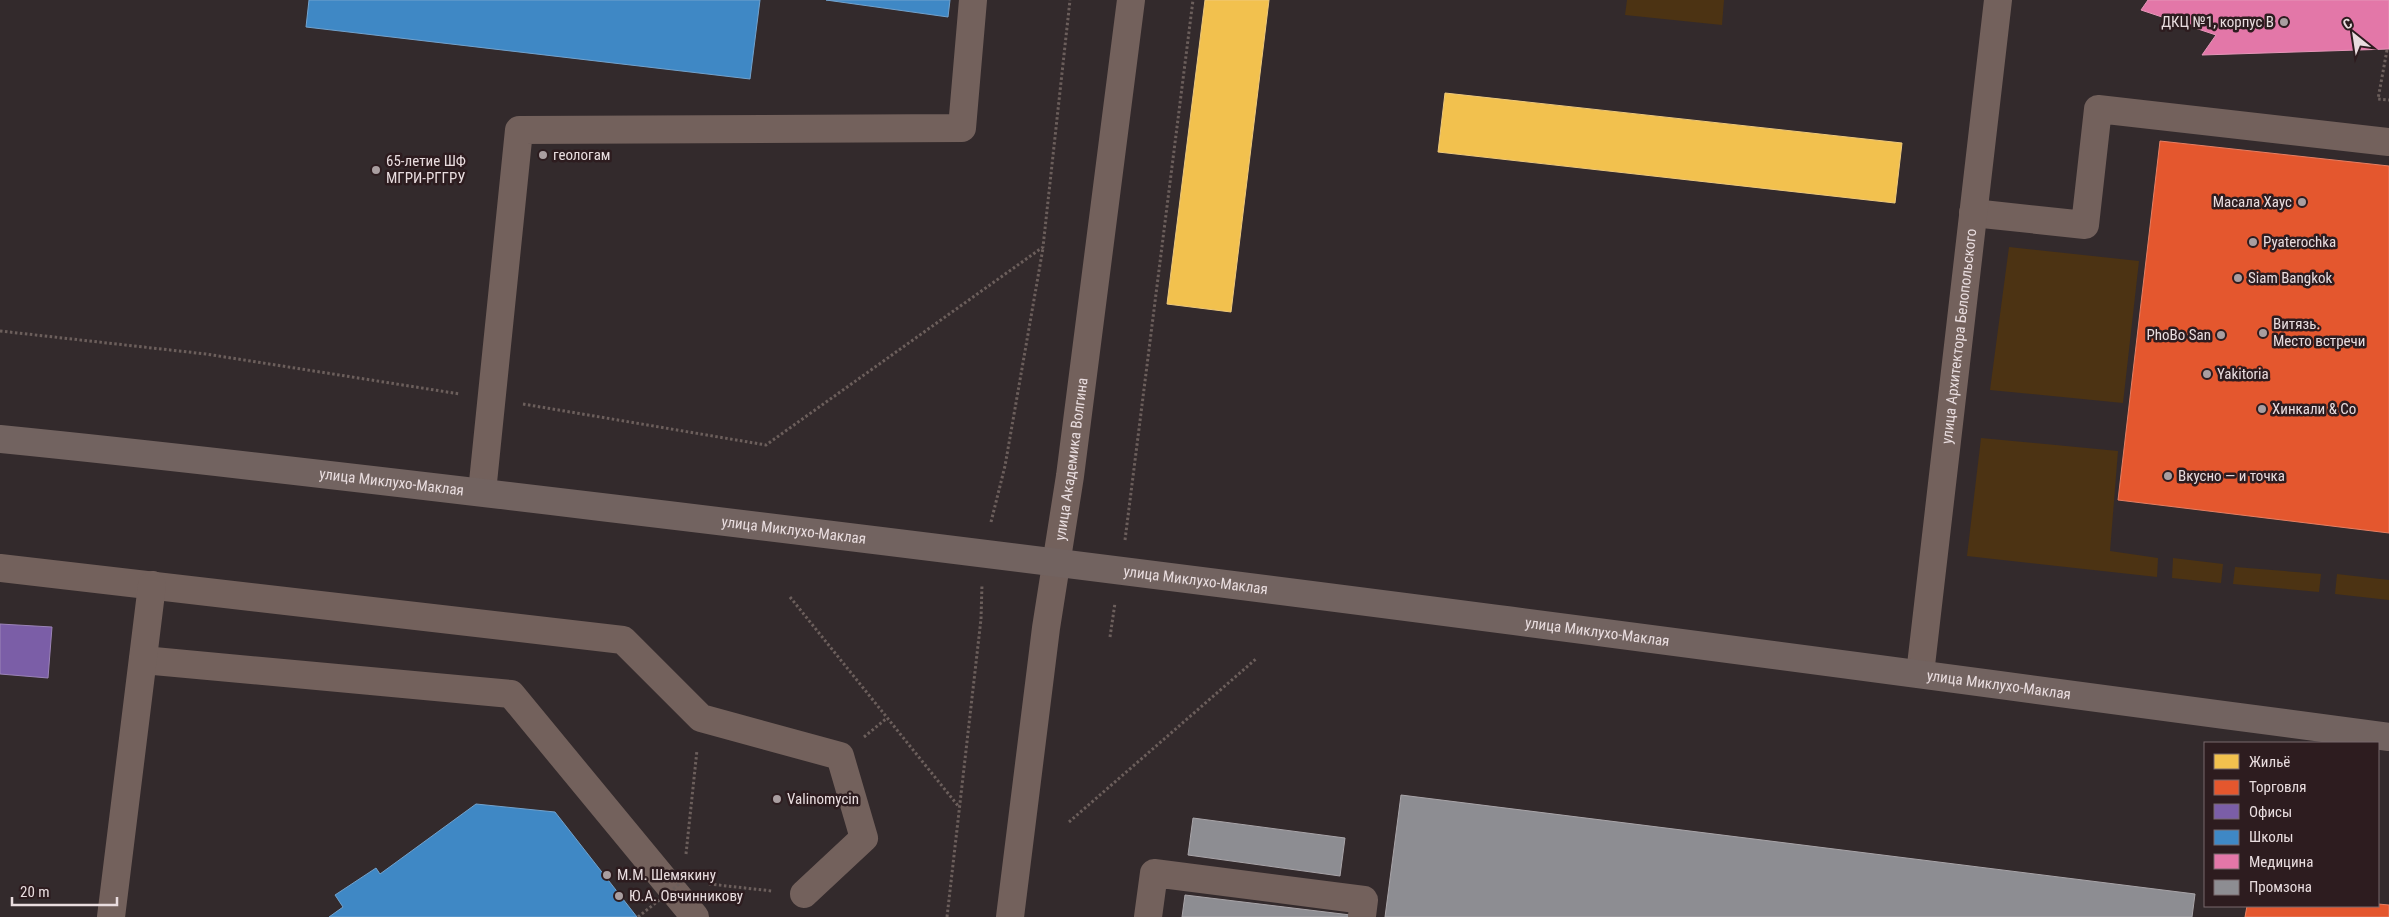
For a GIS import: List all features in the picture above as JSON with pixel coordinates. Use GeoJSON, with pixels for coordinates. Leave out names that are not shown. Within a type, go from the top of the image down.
{"type":"FeatureCollection","features":[{"type":"Feature","properties":{"kind":"main road","name":"улица Миклухо-Маклая"},"geometry":{"type":"LineString","coordinates":[[0,438],[482,492],[983,552],[2389,737]]}},
{"type":"Feature","properties":{"kind":"street"},"geometry":{"type":"LineString","coordinates":[[482,492],[519,130],[962,128],[973,0]]}},
{"type":"Feature","properties":{"kind":"street","name":"улица Академика Волгина"},"geometry":{"type":"LineString","coordinates":[[1010,917],[1046,628],[1070,476],[1131,0]]}},
{"type":"Feature","properties":{"kind":"street","name":"улица Архитектора Белопольского"},"geometry":{"type":"LineString","coordinates":[[1920,674],[1998,0]]}},
{"type":"Feature","properties":{"kind":"street"},"geometry":{"type":"LineString","coordinates":[[1973,213],[2085,225],[2098,109],[2389,142]]}},
{"type":"Feature","properties":{"kind":"street"},"geometry":{"type":"LineString","coordinates":[[0,568],[623,640],[701,718],[840,756],[864,838],[804,894]]}},
{"type":"Feature","properties":{"kind":"street"},"geometry":{"type":"LineString","coordinates":[[111,917],[152,585]]}},
{"type":"Feature","properties":{"kind":"street"},"geometry":{"type":"LineString","coordinates":[[143,660],[511,694],[695,917]]}},
{"type":"Feature","properties":{"kind":"street"},"geometry":{"type":"LineString","coordinates":[[1148,917],[1154,873],[1364,900],[1362,916]]}},
{"type":"Feature","properties":{"kind":"path"},"geometry":{"type":"LineString","coordinates":[[947,917],[981,619],[983,552],[1004,466],[1043,247],[1070,0]]}},
{"type":"Feature","properties":{"kind":"path"},"geometry":{"type":"LineString","coordinates":[[1134,485],[1193,0]]}},
{"type":"Feature","properties":{"kind":"path"},"geometry":{"type":"LineString","coordinates":[[2387,50],[2378,98],[2389,100]]}},
{"type":"Feature","properties":{"kind":"path"},"geometry":{"type":"LineString","coordinates":[[0,331],[206,354],[766,445],[1043,247]]}},
{"type":"Feature","properties":{"kind":"path"},"geometry":{"type":"LineString","coordinates":[[790,597],[960,807]]}},
{"type":"Feature","properties":{"kind":"path"},"geometry":{"type":"LineString","coordinates":[[1069,822],[1257,658]]}},
{"type":"Feature","properties":{"kind":"path"},"geometry":{"type":"LineString","coordinates":[[685,861],[696,764]]}},
{"type":"Feature","properties":{"kind":"path"},"geometry":{"type":"LineString","coordinates":[[638,917],[682,881],[684,871]]}},
{"type":"Feature","properties":{"kind":"path"},"geometry":{"type":"LineString","coordinates":[[682,881],[692,882]]}},
{"type":"Feature","properties":{"kind":"path"},"geometry":{"type":"LineString","coordinates":[[701,883],[804,894]]}},
{"type":"Feature","properties":{"kind":"shaded area"},"geometry":{"type":"Polygon","coordinates":[[[1627,0],[1724,0],[1722,25],[1625,15],[1627,0]]]}},
{"type":"Feature","properties":{"kind":"shaded area"},"geometry":{"type":"Polygon","coordinates":[[[2009,247],[2139,261],[2123,403],[1990,390],[2009,247]]]}},
{"type":"Feature","properties":{"kind":"shaded area"},"geometry":{"type":"Polygon","coordinates":[[[1981,438],[2118,451],[2110,551],[2158,558],[2157,577],[1967,556],[1981,438]]]}},
{"type":"Feature","properties":{"kind":"shaded area"},"geometry":{"type":"Polygon","coordinates":[[[2173,558],[2223,564],[2221,583],[2172,578],[2173,558]]]}},
{"type":"Feature","properties":{"kind":"shaded area"},"geometry":{"type":"Polygon","coordinates":[[[2235,567],[2321,574],[2319,592],[2233,584],[2235,567]]]}},
{"type":"Feature","properties":{"kind":"shaded area"},"geometry":{"type":"Polygon","coordinates":[[[2337,574],[2389,580],[2389,600],[2335,594],[2337,574]]]}},
{"type":"Feature","properties":{"kind":"building: Жильё"},"geometry":{"type":"Polygon","coordinates":[[[1205,0],[1269,0],[1231,312],[1167,304],[1205,0]]]}},
{"type":"Feature","properties":{"kind":"building: Жильё"},"geometry":{"type":"Polygon","coordinates":[[[1445,93],[1902,143],[1895,203],[1438,152],[1445,93]]]}},
{"type":"Feature","properties":{"kind":"building: Торговля","name":"Витязь. Место встречи"},"geometry":{"type":"Polygon","coordinates":[[[2160,141],[2389,166],[2389,533],[2118,500],[2160,141]]]}},
{"type":"Feature","properties":{"kind":"building: Торговля"},"geometry":{"type":"Polygon","coordinates":[[[2379,904],[2389,905],[2389,917],[2245,917],[2247,907],[2379,907],[2379,904]]]}},
{"type":"Feature","properties":{"kind":"building: Офисы"},"geometry":{"type":"Polygon","coordinates":[[[0,624],[52,627],[48,678],[0,674],[0,624]]]}},
{"type":"Feature","properties":{"kind":"building: Школы"},"geometry":{"type":"Polygon","coordinates":[[[309,0],[760,0],[750,79],[306,27],[309,0]]]}},
{"type":"Feature","properties":{"kind":"building: Школы"},"geometry":{"type":"Polygon","coordinates":[[[826,0],[950,0],[948,17],[826,0]]]}},
{"type":"Feature","properties":{"kind":"building: Школы"},"geometry":{"type":"Polygon","coordinates":[[[476,804],[555,812],[637,917],[329,917],[343,907],[335,895],[376,868],[380,874],[476,804]]]}},
{"type":"Feature","properties":{"kind":"building: Медицина","name":"ДКЦ №1, корпус В"},"geometry":{"type":"Polygon","coordinates":[[[2148,0],[2389,0],[2389,49],[2202,55],[2216,35],[2141,10],[2148,0]]]}},
{"type":"Feature","properties":{"kind":"building: Промзона"},"geometry":{"type":"Polygon","coordinates":[[[1401,795],[2195,894],[2192,917],[1385,917],[1401,795]]]}},
{"type":"Feature","properties":{"kind":"building: Промзона"},"geometry":{"type":"Polygon","coordinates":[[[1193,818],[1345,838],[1340,876],[1188,855],[1193,818]]]}},
{"type":"Feature","properties":{"kind":"building: Промзона"},"geometry":{"type":"Polygon","coordinates":[[[1185,895],[1367,917],[1182,917],[1185,895]]]}},
{"type":"Feature","properties":{"kind":"place","name":"ДКЦ №1, корпус В"},"geometry":{"type":"Point","coordinates":[2284,22]}},
{"type":"Feature","properties":{"kind":"place","name":"геологам"},"geometry":{"type":"Point","coordinates":[543,155]}},
{"type":"Feature","properties":{"kind":"place","name":"65-летие ШФ МГРИ-РГГРУ"},"geometry":{"type":"Point","coordinates":[376,170]}},
{"type":"Feature","properties":{"kind":"place","name":"Масала Хаус"},"geometry":{"type":"Point","coordinates":[2302,202]}},
{"type":"Feature","properties":{"kind":"place","name":"Pyaterochka"},"geometry":{"type":"Point","coordinates":[2253,242]}},
{"type":"Feature","properties":{"kind":"place","name":"Siam Bangkok"},"geometry":{"type":"Point","coordinates":[2238,278]}},
{"type":"Feature","properties":{"kind":"place","name":"Витязь. Место встречи"},"geometry":{"type":"Point","coordinates":[2263,333]}},
{"type":"Feature","properties":{"kind":"place","name":"PhoBo San"},"geometry":{"type":"Point","coordinates":[2221,335]}},
{"type":"Feature","properties":{"kind":"place","name":"Yakitoria"},"geometry":{"type":"Point","coordinates":[2207,374]}},
{"type":"Feature","properties":{"kind":"place","name":"Хинкали & Co"},"geometry":{"type":"Point","coordinates":[2262,409]}},
{"type":"Feature","properties":{"kind":"place","name":"Вкусно — и точка"},"geometry":{"type":"Point","coordinates":[2168,476]}},
{"type":"Feature","properties":{"kind":"place","name":"Valinomycin"},"geometry":{"type":"Point","coordinates":[777,799]}},
{"type":"Feature","properties":{"kind":"place","name":"М.М. Шемякину"},"geometry":{"type":"Point","coordinates":[607,875]}},
{"type":"Feature","properties":{"kind":"place","name":"Ю.А. Овчинникову"},"geometry":{"type":"Point","coordinates":[619,896]}}]}
